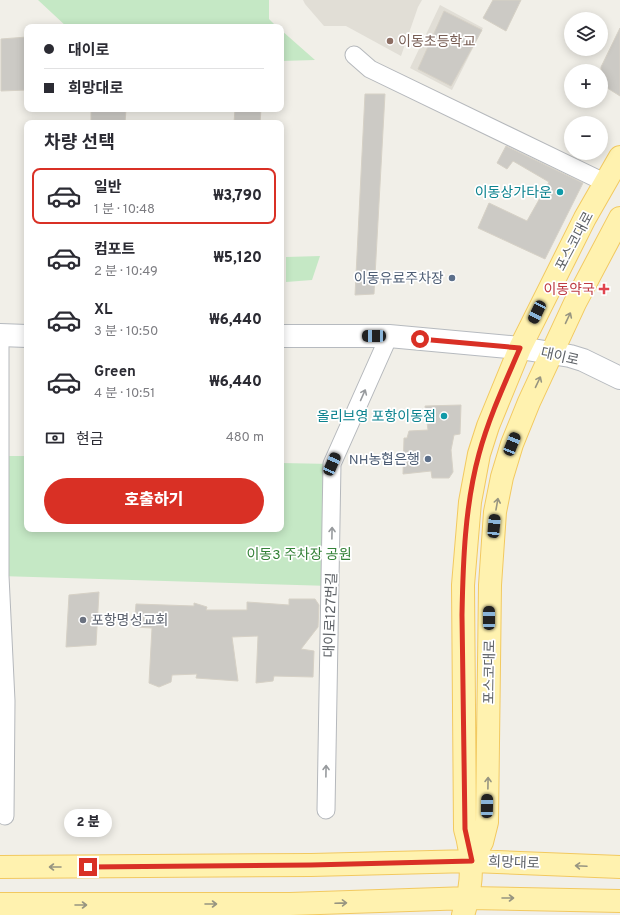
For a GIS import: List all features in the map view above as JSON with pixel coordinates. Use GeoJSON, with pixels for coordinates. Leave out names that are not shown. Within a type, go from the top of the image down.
{"type":"FeatureCollection","features":[{"type":"Feature","properties":{"kind":"main road","name":"포스코대로"},"geometry":{"type":"LineString","coordinates":[[466,906],[472,861],[465,829],[462,585],[470,502],[479,454],[488,426],[520,348],[582,224],[620,157]]}},
{"type":"Feature","properties":{"kind":"main road","name":"포스코대로"},"geometry":{"type":"LineString","coordinates":[[472,861],[482,842],[487,822],[490,585],[496,512],[502,477],[512,444],[529,402],[575,303],[620,218]]}},
{"type":"Feature","properties":{"kind":"main road","name":"희망대로"},"geometry":{"type":"LineString","coordinates":[[0,867],[311,865],[472,861],[620,868]]}},
{"type":"Feature","properties":{"kind":"main road"},"geometry":{"type":"LineString","coordinates":[[0,904],[290,904],[466,906],[620,900]]}},
{"type":"Feature","properties":{"kind":"street"},"geometry":{"type":"LineString","coordinates":[[354,55],[370,69],[606,183]]}},
{"type":"Feature","properties":{"kind":"street"},"geometry":{"type":"LineString","coordinates":[[5,816],[6,701],[0,576],[0,335],[24,336]]}},
{"type":"Feature","properties":{"kind":"street","name":"대이로"},"geometry":{"type":"LineString","coordinates":[[284,336],[389,336],[520,348],[570,356],[620,378]]}},
{"type":"Feature","properties":{"kind":"street","name":"대이로127번길"},"geometry":{"type":"LineString","coordinates":[[326,810],[332,464],[389,336]]}},
{"type":"Feature","properties":{"kind":"shaded area","name":"이동초등학교"},"geometry":{"type":"Polygon","coordinates":[[[303,0],[422,0],[418,7],[401,56],[346,26],[324,26],[303,0]]]}},
{"type":"Feature","properties":{"kind":"shaded area"},"geometry":{"type":"Polygon","coordinates":[[[440,5],[483,28],[452,90],[410,68],[440,5]]]}},
{"type":"Feature","properties":{"kind":"green space"},"geometry":{"type":"Polygon","coordinates":[[[38,0],[269,0],[269,19],[274,24],[64,24],[38,0]]]}},
{"type":"Feature","properties":{"kind":"green space"},"geometry":{"type":"Polygon","coordinates":[[[284,33],[315,60],[284,61],[284,33]]]}},
{"type":"Feature","properties":{"kind":"green space"},"geometry":{"type":"Polygon","coordinates":[[[320,256],[312,280],[286,282],[286,257],[320,256]]]}},
{"type":"Feature","properties":{"kind":"green space","name":"이동3 주차장 공원"},"geometry":{"type":"Polygon","coordinates":[[[0,456],[24,456],[24,532],[284,532],[284,463],[332,464],[331,586],[0,576],[0,456]]]}},
{"type":"Feature","properties":{"kind":"building"},"geometry":{"type":"Polygon","coordinates":[[[493,0],[521,0],[506,31],[483,18],[493,0]]]}},
{"type":"Feature","properties":{"kind":"building"},"geometry":{"type":"Polygon","coordinates":[[[444,11],[482,30],[451,86],[418,69],[444,11]]]}},
{"type":"Feature","properties":{"kind":"building"},"geometry":{"type":"Polygon","coordinates":[[[620,28],[620,96],[608,88],[608,64],[602,64],[606,56],[608,56],[608,53],[620,28]]]}},
{"type":"Feature","properties":{"kind":"building"},"geometry":{"type":"Polygon","coordinates":[[[24,37],[24,90],[1,91],[1,39],[24,37]]]}},
{"type":"Feature","properties":{"kind":"building"},"geometry":{"type":"Polygon","coordinates":[[[365,94],[385,94],[374,294],[355,295],[365,94]]]}},
{"type":"Feature","properties":{"kind":"building"},"geometry":{"type":"Polygon","coordinates":[[[91,112],[126,112],[125,120],[91,120],[91,112]]]}},
{"type":"Feature","properties":{"kind":"building"},"geometry":{"type":"Polygon","coordinates":[[[235,112],[261,112],[260,120],[234,120],[235,112]]]}},
{"type":"Feature","properties":{"kind":"building","name":"이동상가타운"},"geometry":{"type":"Polygon","coordinates":[[[506,146],[583,183],[545,259],[478,228],[489,203],[527,221],[549,182],[513,161],[507,169],[497,163],[506,146]]]}},
{"type":"Feature","properties":{"kind":"building","name":"NH농협은행"},"geometry":{"type":"Polygon","coordinates":[[[461,405],[460,434],[454,435],[451,450],[453,472],[449,478],[432,478],[431,471],[403,474],[404,438],[407,438],[409,431],[428,430],[425,406],[461,405]]]}},
{"type":"Feature","properties":{"kind":"building","name":"포항명성교회"},"geometry":{"type":"Polygon","coordinates":[[[99,592],[96,645],[66,647],[69,595],[99,592]]]}},
{"type":"Feature","properties":{"kind":"building"},"geometry":{"type":"Polygon","coordinates":[[[289,599],[315,599],[319,605],[318,627],[301,649],[314,651],[313,677],[274,676],[273,681],[256,683],[258,636],[232,637],[238,681],[196,678],[197,674],[172,675],[171,682],[159,687],[149,683],[152,628],[134,627],[136,604],[194,606],[194,603],[207,607],[206,610],[247,610],[247,602],[289,605],[289,599]]]}},
{"type":"Feature","properties":{"kind":"place","name":"이동초등학교"},"geometry":{"type":"Point","coordinates":[390,41]}},
{"type":"Feature","properties":{"kind":"place","name":"이동상가타운"},"geometry":{"type":"Point","coordinates":[560,192]}},
{"type":"Feature","properties":{"kind":"place","name":"이동유료주차장"},"geometry":{"type":"Point","coordinates":[452,278]}},
{"type":"Feature","properties":{"kind":"place","name":"이동약국"},"geometry":{"type":"Point","coordinates":[604,289]}},
{"type":"Feature","properties":{"kind":"place","name":"올리브영 포항이동점"},"geometry":{"type":"Point","coordinates":[444,416]}},
{"type":"Feature","properties":{"kind":"place","name":"NH농협은행"},"geometry":{"type":"Point","coordinates":[428,459]}},
{"type":"Feature","properties":{"kind":"place","name":"포항명성교회"},"geometry":{"type":"Point","coordinates":[83,620]}},
{"type":"Feature","properties":{"kind":"route"},"geometry":{"type":"LineString","coordinates":[[88,867],[311,865],[472,861],[465,829],[462,585],[466,534],[479,454],[488,426],[520,348],[420,339]]}}]}
